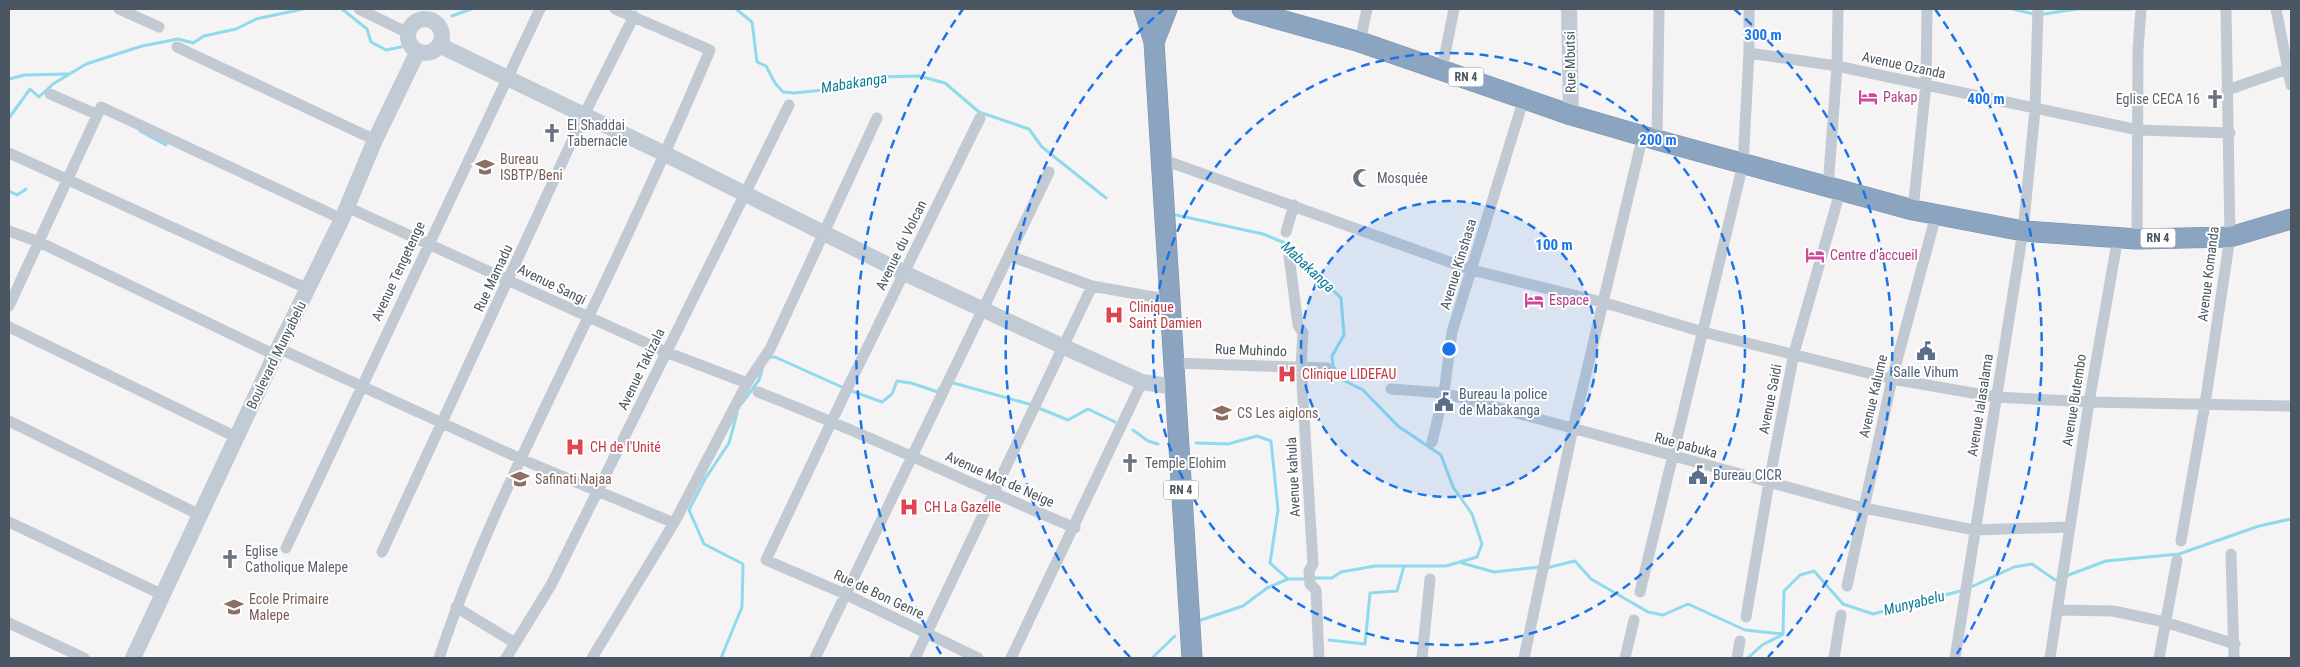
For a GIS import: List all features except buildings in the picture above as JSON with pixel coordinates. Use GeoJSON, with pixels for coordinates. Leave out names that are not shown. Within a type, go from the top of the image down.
{"type":"FeatureCollection","features":[{"type":"Feature","properties":{"kind":"highway"},"geometry":{"type":"LineString","coordinates":[[1144,9],[1154,42]]}},
{"type":"Feature","properties":{"kind":"highway"},"geometry":{"type":"LineString","coordinates":[[1154,9],[1161,9]]}},
{"type":"Feature","properties":{"kind":"highway","name":"RN 4"},"geometry":{"type":"LineString","coordinates":[[1167,9],[1154,42],[1192,658]]}},
{"type":"Feature","properties":{"kind":"highway","name":"RN 4"},"geometry":{"type":"LineString","coordinates":[[1242,9],[1360,42],[1571,115],[1834,190],[1913,210],[2023,231],[2127,238],[2230,237],[2291,220]]}},
{"type":"Feature","properties":{"kind":"street"},"geometry":{"type":"LineString","coordinates":[[119,9],[158,27]]}},
{"type":"Feature","properties":{"kind":"street"},"geometry":{"type":"LineString","coordinates":[[359,9],[408,33]]}},
{"type":"Feature","properties":{"kind":"street","name":"Avenue Tengetenge"},"geometry":{"type":"LineString","coordinates":[[286,548],[505,78],[540,9]]}},
{"type":"Feature","properties":{"kind":"street"},"geometry":{"type":"LineString","coordinates":[[439,658],[456,607],[521,459],[666,154],[710,50],[614,9]]}},
{"type":"Feature","properties":{"kind":"street"},"geometry":{"type":"LineString","coordinates":[[1360,42],[1368,9]]}},
{"type":"Feature","properties":{"kind":"street"},"geometry":{"type":"LineString","coordinates":[[1442,69],[1454,9]]}},
{"type":"Feature","properties":{"kind":"street","name":"Rue Mbutsi"},"geometry":{"type":"LineString","coordinates":[[1570,9],[1571,115]]}},
{"type":"Feature","properties":{"kind":"street"},"geometry":{"type":"LineString","coordinates":[[1524,658],[1602,302],[1650,138],[1659,9]]}},
{"type":"Feature","properties":{"kind":"street"},"geometry":{"type":"LineString","coordinates":[[1640,592],[1743,164],[1749,53],[1749,9]]}},
{"type":"Feature","properties":{"kind":"street","name":"Avenue Saidi"},"geometry":{"type":"LineString","coordinates":[[1746,617],[1768,482],[1794,353],[1834,190],[1838,9]]}},
{"type":"Feature","properties":{"kind":"street"},"geometry":{"type":"LineString","coordinates":[[1913,210],[1926,84],[1927,9]]}},
{"type":"Feature","properties":{"kind":"street","name":"Avenue lalasalama"},"geometry":{"type":"LineString","coordinates":[[1955,658],[2023,231],[2035,110],[2038,9]]}},
{"type":"Feature","properties":{"kind":"street","name":"Avenue Butembo"},"geometry":{"type":"LineString","coordinates":[[2050,658],[2089,402],[2127,238],[2138,130],[2138,36],[2141,9]]}},
{"type":"Feature","properties":{"kind":"street","name":"Avenue Komanda"},"geometry":{"type":"LineString","coordinates":[[2181,541],[2205,404],[2230,237],[2230,133],[2227,90],[2226,9]]}},
{"type":"Feature","properties":{"kind":"street"},"geometry":{"type":"LineString","coordinates":[[2276,9],[2291,85]]}},
{"type":"Feature","properties":{"kind":"street"},"geometry":{"type":"LineString","coordinates":[[435,14],[441,31],[439,45],[430,52],[418,52],[410,44],[408,33],[417,21],[435,14]]}},
{"type":"Feature","properties":{"kind":"street","name":"Rue Mamadu"},"geometry":{"type":"LineString","coordinates":[[382,552],[584,115],[634,16]]}},
{"type":"Feature","properties":{"kind":"street"},"geometry":{"type":"LineString","coordinates":[[439,45],[666,154],[904,273],[984,308],[1064,348],[1142,382],[1175,386]]}},
{"type":"Feature","properties":{"kind":"street"},"geometry":{"type":"LineString","coordinates":[[177,47],[375,140]]}},
{"type":"Feature","properties":{"kind":"street","name":"Boulevard Munyabelu"},"geometry":{"type":"LineString","coordinates":[[133,658],[236,437],[344,213],[375,140],[418,52]]}},
{"type":"Feature","properties":{"kind":"street","name":"Avenue Ozanda"},"geometry":{"type":"LineString","coordinates":[[1749,53],[1837,66],[1926,84],[2035,110],[2138,130],[2230,133]]}},
{"type":"Feature","properties":{"kind":"street"},"geometry":{"type":"LineString","coordinates":[[2227,90],[2289,69]]}},
{"type":"Feature","properties":{"kind":"street"},"geometry":{"type":"LineString","coordinates":[[9,306],[69,179],[96,114],[50,94]]}},
{"type":"Feature","properties":{"kind":"street","name":"Avenue Kinshasa"},"geometry":{"type":"LineString","coordinates":[[1432,442],[1444,393],[1452,332],[1524,98]]}},
{"type":"Feature","properties":{"kind":"street","name":"Avenue Takizala"},"geometry":{"type":"LineString","coordinates":[[506,658],[550,585],[599,490],[789,105]]}},
{"type":"Feature","properties":{"kind":"street","name":"Avenue Sangi"},"geometry":{"type":"LineString","coordinates":[[96,114],[101,107],[344,213],[428,245],[509,280],[588,318],[666,352],[747,383]]}},
{"type":"Feature","properties":{"kind":"street"},"geometry":{"type":"LineString","coordinates":[[592,658],[674,523],[747,383],[770,349],[878,118]]}},
{"type":"Feature","properties":{"kind":"street","name":"Avenue du Volcan"},"geometry":{"type":"LineString","coordinates":[[766,560],[846,390],[980,118]]}},
{"type":"Feature","properties":{"kind":"street"},"geometry":{"type":"LineString","coordinates":[[9,152],[308,289]]}},
{"type":"Feature","properties":{"kind":"street"},"geometry":{"type":"LineString","coordinates":[[1161,159],[1472,270],[1602,302],[1703,332],[1794,353],[1892,379],[1996,397],[2089,402],[2291,406]]}},
{"type":"Feature","properties":{"kind":"street"},"geometry":{"type":"LineString","coordinates":[[815,658],[1049,172]]}},
{"type":"Feature","properties":{"kind":"street"},"geometry":{"type":"LineString","coordinates":[[1286,232],[1294,205]]}},
{"type":"Feature","properties":{"kind":"street","name":"Avenue Kalume"},"geometry":{"type":"LineString","coordinates":[[1848,586],[1892,379],[1936,214]]}},
{"type":"Feature","properties":{"kind":"street"},"geometry":{"type":"LineString","coordinates":[[9,231],[38,242],[277,352],[361,385],[521,459],[599,490],[674,523]]}},
{"type":"Feature","properties":{"kind":"street"},"geometry":{"type":"LineString","coordinates":[[1010,256],[1092,286],[1170,300]]}},
{"type":"Feature","properties":{"kind":"street","name":"Avenue kahula"},"geometry":{"type":"LineString","coordinates":[[1289,256],[1298,325],[1303,333],[1301,366],[1312,564],[1309,571],[1310,584],[1316,590],[1319,658]]}},
{"type":"Feature","properties":{"kind":"street"},"geometry":{"type":"LineString","coordinates":[[915,658],[1092,286]]}},
{"type":"Feature","properties":{"kind":"street"},"geometry":{"type":"LineString","coordinates":[[9,327],[236,437]]}},
{"type":"Feature","properties":{"kind":"street","name":"Rue Muhindo"},"geometry":{"type":"LineString","coordinates":[[1174,363],[1327,368]]}},
{"type":"Feature","properties":{"kind":"street"},"geometry":{"type":"LineString","coordinates":[[1011,658],[1075,528],[1142,382]]}},
{"type":"Feature","properties":{"kind":"street","name":"Rue pabuka"},"geometry":{"type":"LineString","coordinates":[[1391,389],[1444,393],[1864,508],[1974,530],[2070,527]]}},
{"type":"Feature","properties":{"kind":"street"},"geometry":{"type":"LineString","coordinates":[[758,392],[832,420],[913,457]]}},
{"type":"Feature","properties":{"kind":"street"},"geometry":{"type":"LineString","coordinates":[[9,421],[200,515]]}},
{"type":"Feature","properties":{"kind":"street","name":"Avenue Mot de Neige"},"geometry":{"type":"LineString","coordinates":[[913,457],[1075,528]]}},
{"type":"Feature","properties":{"kind":"street"},"geometry":{"type":"LineString","coordinates":[[9,522],[163,595]]}},
{"type":"Feature","properties":{"kind":"street"},"geometry":{"type":"LineString","coordinates":[[2231,554],[2234,658]]}},
{"type":"Feature","properties":{"kind":"street","name":"Rue de Bon Genre"},"geometry":{"type":"LineString","coordinates":[[766,560],[845,594],[978,658]]}},
{"type":"Feature","properties":{"kind":"street"},"geometry":{"type":"LineString","coordinates":[[2158,658],[2177,560]]}},
{"type":"Feature","properties":{"kind":"street"},"geometry":{"type":"LineString","coordinates":[[1422,658],[1430,579]]}},
{"type":"Feature","properties":{"kind":"street"},"geometry":{"type":"LineString","coordinates":[[456,607],[515,643]]}},
{"type":"Feature","properties":{"kind":"street"},"geometry":{"type":"LineString","coordinates":[[2057,610],[2113,611],[2166,622],[2235,644]]}},
{"type":"Feature","properties":{"kind":"street"},"geometry":{"type":"LineString","coordinates":[[1834,658],[1841,615]]}},
{"type":"Feature","properties":{"kind":"street"},"geometry":{"type":"LineString","coordinates":[[1625,658],[1634,620]]}},
{"type":"Feature","properties":{"kind":"street"},"geometry":{"type":"LineString","coordinates":[[9,623],[84,658]]}},
{"type":"Feature","properties":{"kind":"street"},"geometry":{"type":"LineString","coordinates":[[1737,658],[1740,641]]}},
{"type":"Feature","properties":{"kind":"waterway"},"geometry":{"type":"LineString","coordinates":[[9,118],[30,89],[39,97],[53,84],[86,64],[142,46],[178,39],[193,43],[204,36],[236,29],[256,19],[303,9]]}},
{"type":"Feature","properties":{"kind":"waterway"},"geometry":{"type":"LineString","coordinates":[[342,9],[367,29],[371,42],[386,50],[401,47]]}},
{"type":"Feature","properties":{"kind":"waterway"},"geometry":{"type":"LineString","coordinates":[[452,16],[471,9]]}},
{"type":"Feature","properties":{"kind":"waterway","name":"Mabakanga"},"geometry":{"type":"LineString","coordinates":[[736,9],[752,22],[757,62],[766,66],[775,83],[783,92],[794,93],[842,88],[877,77],[919,76],[945,83],[979,112],[1029,129],[1042,147],[1106,198]]}},
{"type":"Feature","properties":{"kind":"waterway"},"geometry":{"type":"LineString","coordinates":[[2013,9],[2037,15],[2077,9],[2132,9]]}},
{"type":"Feature","properties":{"kind":"waterway"},"geometry":{"type":"LineString","coordinates":[[9,79],[25,75],[68,74]]}},
{"type":"Feature","properties":{"kind":"waterway"},"geometry":{"type":"LineString","coordinates":[[140,131],[166,145]]}},
{"type":"Feature","properties":{"kind":"waterway"},"geometry":{"type":"LineString","coordinates":[[9,191],[17,195],[26,189]]}},
{"type":"Feature","properties":{"kind":"waterway","name":"Mabakanga"},"geometry":{"type":"LineString","coordinates":[[1176,215],[1263,234],[1285,243],[1341,298],[1344,335],[1332,356],[1333,366],[1343,380],[1363,390],[1398,426],[1441,455],[1453,487],[1472,514],[1482,544],[1477,557],[1446,566],[1375,566],[1341,572],[1332,578],[1312,578]]}},
{"type":"Feature","properties":{"kind":"waterway"},"geometry":{"type":"LineString","coordinates":[[769,357],[775,357],[844,388]]}},
{"type":"Feature","properties":{"kind":"waterway"},"geometry":{"type":"LineString","coordinates":[[742,403],[759,380],[762,370]]}},
{"type":"Feature","properties":{"kind":"waterway"},"geometry":{"type":"LineString","coordinates":[[849,390],[882,402],[892,394],[897,381],[911,383],[938,392],[939,389]]}},
{"type":"Feature","properties":{"kind":"waterway"},"geometry":{"type":"LineString","coordinates":[[950,382],[1029,404],[1068,420],[1088,409],[1115,422]]}},
{"type":"Feature","properties":{"kind":"waterway"},"geometry":{"type":"LineString","coordinates":[[721,658],[742,607],[743,564],[704,544],[689,510],[705,479],[729,443],[737,413]]}},
{"type":"Feature","properties":{"kind":"waterway"},"geometry":{"type":"LineString","coordinates":[[1133,430],[1148,441],[1158,444]]}},
{"type":"Feature","properties":{"kind":"waterway"},"geometry":{"type":"LineString","coordinates":[[1196,443],[1228,444],[1257,436],[1271,441],[1278,510],[1270,563],[1288,579]]}},
{"type":"Feature","properties":{"kind":"waterway","name":"Munyabelu"},"geometry":{"type":"LineString","coordinates":[[2066,576],[2106,561],[2179,554],[2259,526],[2291,519]]}},
{"type":"Feature","properties":{"kind":"waterway","name":"Munyabelu"},"geometry":{"type":"LineString","coordinates":[[1546,568],[1575,561],[1591,579],[1648,612],[1663,615],[1688,604],[1745,630],[1783,634],[1784,591],[1800,575],[1814,571],[1843,604],[1873,614],[1964,590]]}},
{"type":"Feature","properties":{"kind":"waterway","name":"Munyabelu"},"geometry":{"type":"LineString","coordinates":[[1462,563],[1494,572],[1540,567]]}},
{"type":"Feature","properties":{"kind":"waterway","name":"Munyabelu"},"geometry":{"type":"LineString","coordinates":[[1969,588],[2014,567],[2032,564],[2055,580],[2058,579]]}},
{"type":"Feature","properties":{"kind":"waterway"},"geometry":{"type":"LineString","coordinates":[[1329,640],[1365,644],[1370,593],[1397,591],[1404,566]]}},
{"type":"Feature","properties":{"kind":"waterway"},"geometry":{"type":"LineString","coordinates":[[1201,620],[1243,606],[1267,588],[1288,579],[1306,579]]}},
{"type":"Feature","properties":{"kind":"waterway"},"geometry":{"type":"LineString","coordinates":[[1748,658],[1762,645],[1782,635]]}},
{"type":"Feature","properties":{"kind":"waterway"},"geometry":{"type":"LineString","coordinates":[[1152,658],[1175,636]]}},
{"type":"Feature","properties":{"kind":"place","name":"Pakap"},"geometry":{"type":"Point","coordinates":[1868,97]}},
{"type":"Feature","properties":{"kind":"place","name":"Eglise CECA 16"},"geometry":{"type":"Point","coordinates":[2215,99]}},
{"type":"Feature","properties":{"kind":"place","name":"El Shaddai Tabernacle"},"geometry":{"type":"Point","coordinates":[552,133]}},
{"type":"Feature","properties":{"kind":"place","name":"Bureau ISBTP/Beni"},"geometry":{"type":"Point","coordinates":[485,167]}},
{"type":"Feature","properties":{"kind":"place","name":"Mosquée"},"geometry":{"type":"Point","coordinates":[1362,178]}},
{"type":"Feature","properties":{"kind":"place","name":"Centre d'accueil"},"geometry":{"type":"Point","coordinates":[1815,255]}},
{"type":"Feature","properties":{"kind":"place","name":"Espace"},"geometry":{"type":"Point","coordinates":[1534,300]}},
{"type":"Feature","properties":{"kind":"place","name":"Clinique Saint Damien"},"geometry":{"type":"Point","coordinates":[1114,315]}},
{"type":"Feature","properties":{"kind":"place","name":"Salle Vihum"},"geometry":{"type":"Point","coordinates":[1926,351]}},
{"type":"Feature","properties":{"kind":"place","name":"Clinique LIDEFAU"},"geometry":{"type":"Point","coordinates":[1287,374]}},
{"type":"Feature","properties":{"kind":"place","name":"Bureau la police de Mabakanga"},"geometry":{"type":"Point","coordinates":[1444,402]}},
{"type":"Feature","properties":{"kind":"place","name":"CS Les aiglons"},"geometry":{"type":"Point","coordinates":[1222,413]}},
{"type":"Feature","properties":{"kind":"place","name":"CH de l'Unité"},"geometry":{"type":"Point","coordinates":[575,447]}},
{"type":"Feature","properties":{"kind":"place","name":"Temple Elohim"},"geometry":{"type":"Point","coordinates":[1130,463]}},
{"type":"Feature","properties":{"kind":"place","name":"Bureau CICR"},"geometry":{"type":"Point","coordinates":[1698,475]}},
{"type":"Feature","properties":{"kind":"place","name":"Safinati Najaa"},"geometry":{"type":"Point","coordinates":[520,479]}},
{"type":"Feature","properties":{"kind":"place","name":"CH La Gazelle"},"geometry":{"type":"Point","coordinates":[909,507]}},
{"type":"Feature","properties":{"kind":"place","name":"Eglise Catholique Malepe"},"geometry":{"type":"Point","coordinates":[230,559]}},
{"type":"Feature","properties":{"kind":"place","name":"Ecole Primaire Malepe"},"geometry":{"type":"Point","coordinates":[234,607]}}]}
